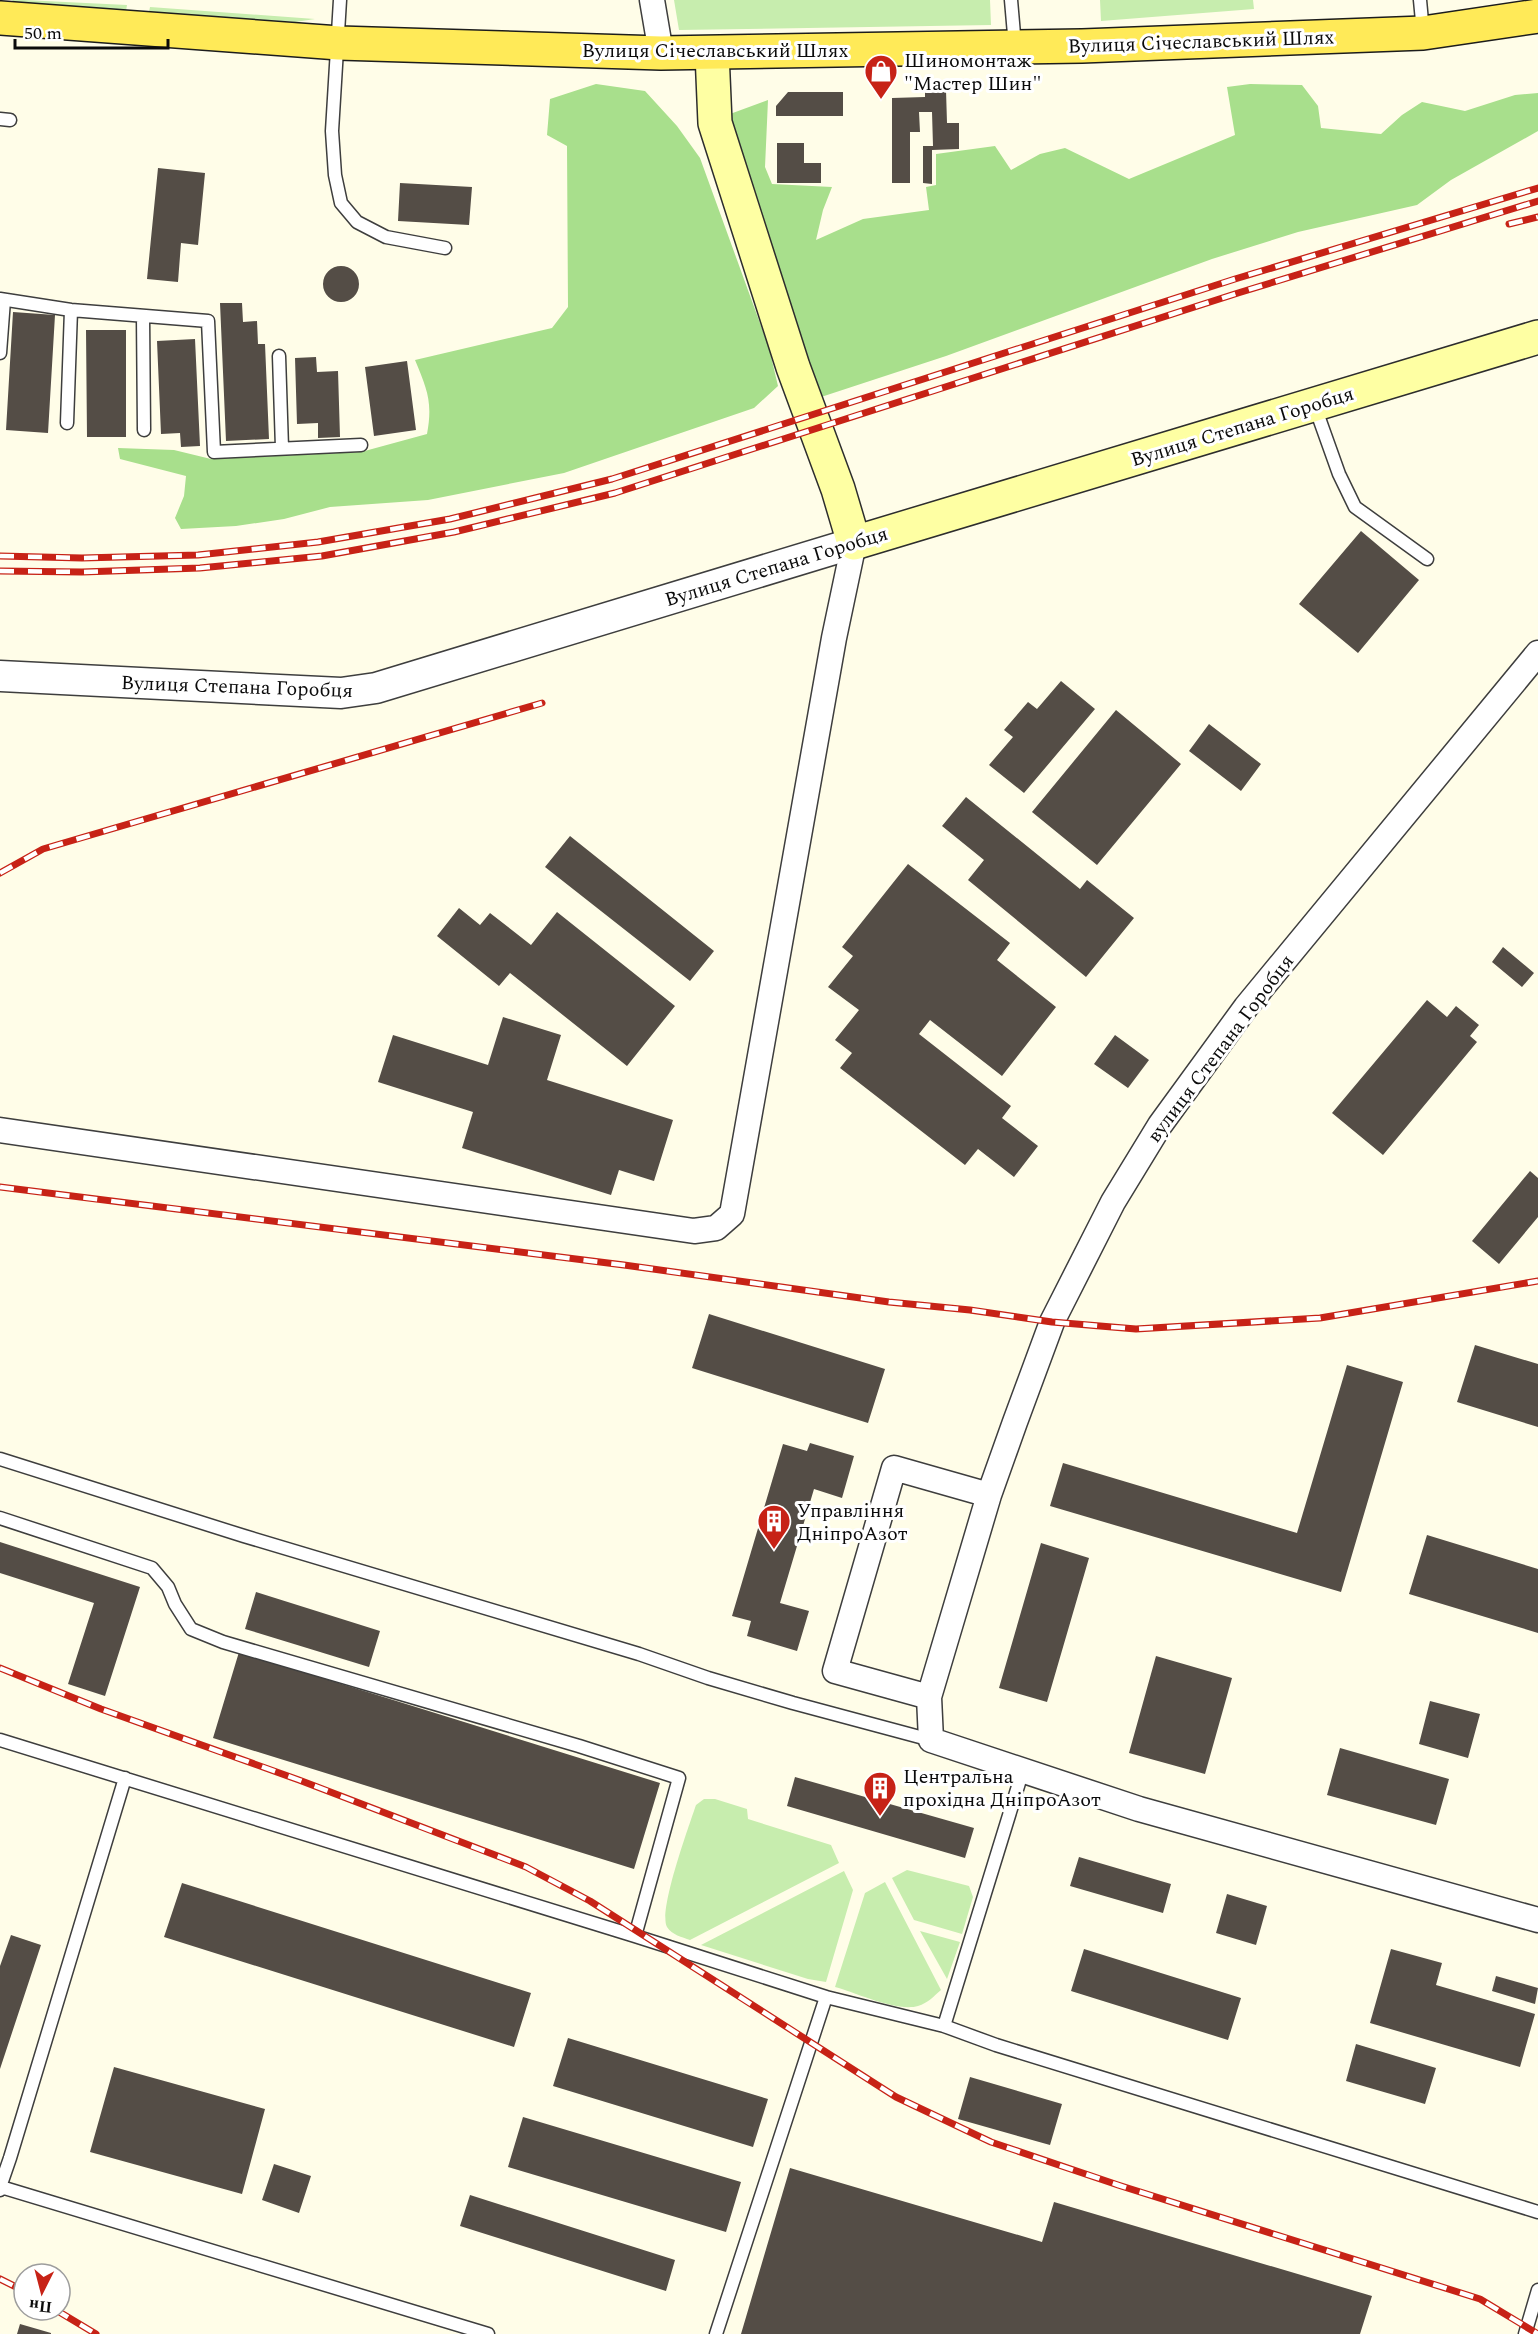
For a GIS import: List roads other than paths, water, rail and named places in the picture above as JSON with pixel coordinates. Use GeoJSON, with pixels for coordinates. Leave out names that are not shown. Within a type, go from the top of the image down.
{"type":"FeatureCollection","features":[{"type":"Feature","properties":{"kind":"main road","name":"Вулиця Січеславський Шлях"},"geometry":{"type":"LineString","coordinates":[[0,18],[339,43],[662,53],[1015,47],[1423,33],[1538,16]]}},
{"type":"Feature","properties":{"kind":"main road"},"geometry":{"type":"LineString","coordinates":[[712,52],[715,123],[793,367],[838,489],[854,543]]}},
{"type":"Feature","properties":{"kind":"main road","name":"Вулиця Степана Горобця"},"geometry":{"type":"LineString","coordinates":[[854,543],[1538,337]]}},
{"type":"Feature","properties":{"kind":"street"},"geometry":{"type":"LineString","coordinates":[[652,0],[662,53]]}},
{"type":"Feature","properties":{"kind":"street"},"geometry":{"type":"LineString","coordinates":[[0,1130],[694,1231],[716,1228],[732,1214],[834,638],[854,543]]}},
{"type":"Feature","properties":{"kind":"street","name":"Вулиця Степана Горобця"},"geometry":{"type":"LineString","coordinates":[[0,676],[341,693],[376,688],[854,543]]}},
{"type":"Feature","properties":{"kind":"street","name":"вулиця Степана Горобця"},"geometry":{"type":"LineString","coordinates":[[929,1698],[989,1495],[1052,1322],[1113,1202],[1160,1125],[1253,998],[1538,653]]}},
{"type":"Feature","properties":{"kind":"street"},"geometry":{"type":"LineString","coordinates":[[989,1495],[894,1468],[835,1671],[929,1698],[932,1740],[1139,1809],[1538,1920]]}},
{"type":"Feature","properties":{"kind":"lane"},"geometry":{"type":"LineString","coordinates":[[340,0],[332,131],[335,175],[341,203],[357,222],[386,237],[445,248]]}},
{"type":"Feature","properties":{"kind":"lane"},"geometry":{"type":"LineString","coordinates":[[1011,0],[1015,47]]}},
{"type":"Feature","properties":{"kind":"lane"},"geometry":{"type":"LineString","coordinates":[[1420,0],[1423,33]]}},
{"type":"Feature","properties":{"kind":"lane"},"geometry":{"type":"LineString","coordinates":[[0,353],[2,299],[71,310],[208,321],[214,452],[361,445]]}},
{"type":"Feature","properties":{"kind":"lane"},"geometry":{"type":"LineString","coordinates":[[68,423],[71,310]]}},
{"type":"Feature","properties":{"kind":"lane"},"geometry":{"type":"LineString","coordinates":[[143,316],[144,430]]}},
{"type":"Feature","properties":{"kind":"lane"},"geometry":{"type":"LineString","coordinates":[[279,356],[282,448]]}},
{"type":"Feature","properties":{"kind":"lane"},"geometry":{"type":"LineString","coordinates":[[1314,404],[1339,474],[1355,507],[1427,559]]}},
{"type":"Feature","properties":{"kind":"lane"},"geometry":{"type":"LineString","coordinates":[[0,1460],[243,1536],[639,1654],[708,1678],[932,1740]]}},
{"type":"Feature","properties":{"kind":"lane"},"geometry":{"type":"LineString","coordinates":[[0,1518],[152,1568],[168,1587],[175,1604],[191,1629],[223,1642],[579,1746],[679,1778],[635,1936]]}},
{"type":"Feature","properties":{"kind":"lane"},"geometry":{"type":"LineString","coordinates":[[0,1740],[826,1997],[944,2026],[996,2045],[1538,2212]]}},
{"type":"Feature","properties":{"kind":"lane"},"geometry":{"type":"LineString","coordinates":[[944,2026],[1023,1770]]}},
{"type":"Feature","properties":{"kind":"lane"},"geometry":{"type":"LineString","coordinates":[[124,1778],[0,2188],[488,2334]]}},
{"type":"Feature","properties":{"kind":"lane"},"geometry":{"type":"LineString","coordinates":[[716,2334],[826,1997]]}},
{"type":"Feature","properties":{"kind":"lane"},"geometry":{"type":"LineString","coordinates":[[1525,2334],[1538,2290]]}},
{"type":"Feature","properties":{"kind":"railway"},"geometry":{"type":"LineString","coordinates":[[0,556],[82,558],[198,555],[318,542],[450,519],[612,479],[1235,279],[1538,188]]}},
{"type":"Feature","properties":{"kind":"railway"},"geometry":{"type":"LineString","coordinates":[[0,571],[82,572],[200,568],[322,556],[454,532],[615,493],[1238,293],[1538,201]]}},
{"type":"Feature","properties":{"kind":"railway"},"geometry":{"type":"LineString","coordinates":[[1509,224],[1538,217]]}},
{"type":"Feature","properties":{"kind":"railway"},"geometry":{"type":"LineString","coordinates":[[0,873],[43,849],[542,703]]}},
{"type":"Feature","properties":{"kind":"railway"},"geometry":{"type":"LineString","coordinates":[[0,1187],[624,1265],[889,1302],[970,1310],[1052,1322],[1136,1329],[1320,1318],[1538,1281]]}},
{"type":"Feature","properties":{"kind":"railway"},"geometry":{"type":"LineString","coordinates":[[0,1668],[101,1709],[299,1780],[526,1867],[590,1901],[896,2097],[991,2142],[1118,2185],[1480,2299],[1538,2334]]}},
{"type":"Feature","properties":{"kind":"railway"},"geometry":{"type":"LineString","coordinates":[[0,2279],[12,2285]]}},
{"type":"Feature","properties":{"kind":"railway"},"geometry":{"type":"LineString","coordinates":[[72,2320],[96,2334]]}},
{"type":"Feature","properties":{"kind":"place","name":"Шиномонтаж \"Мастер Шин\""},"geometry":{"type":"Point","coordinates":[881,100]}},
{"type":"Feature","properties":{"kind":"place","name":"Управління ДніпроАзот"},"geometry":{"type":"Point","coordinates":[774,1550]}},
{"type":"Feature","properties":{"kind":"place","name":"Центральна прохідна ДніпроАзот"},"geometry":{"type":"Point","coordinates":[880,1817]}}]}
